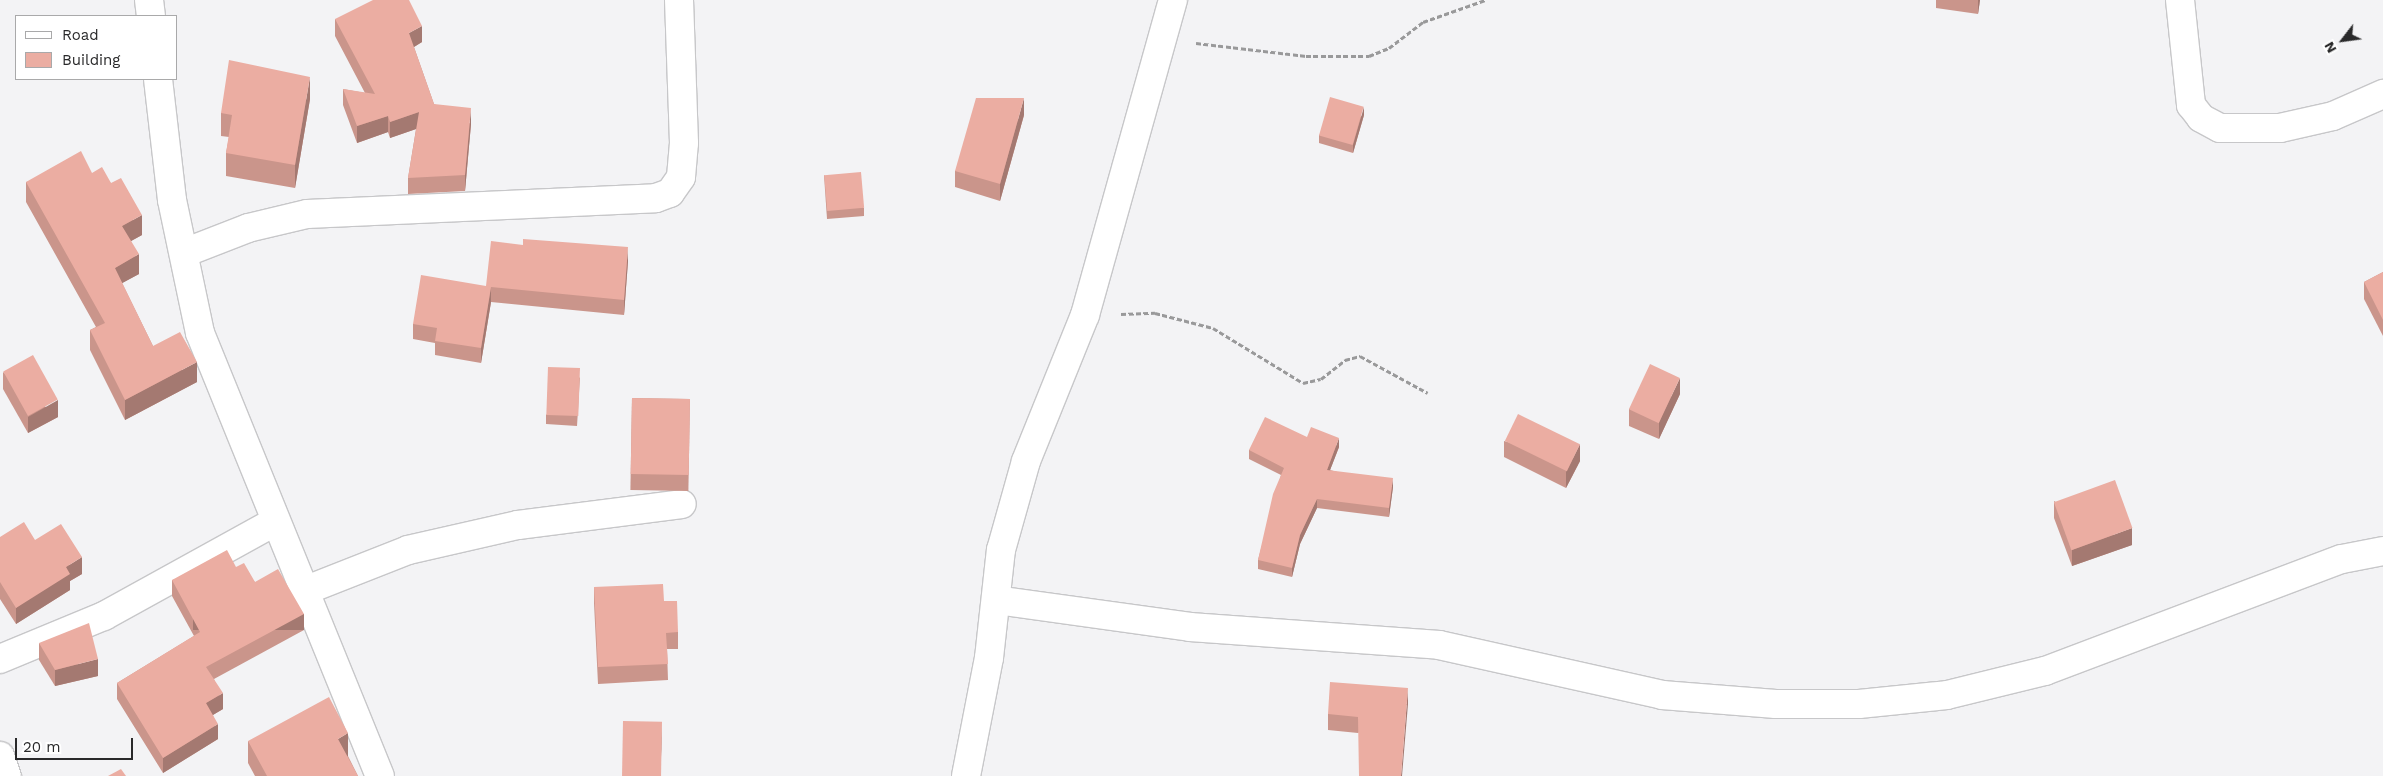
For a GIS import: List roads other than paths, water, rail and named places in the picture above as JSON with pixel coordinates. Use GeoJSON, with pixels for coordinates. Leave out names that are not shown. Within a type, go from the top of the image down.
{"type":"FeatureCollection","features":[{"type":"Feature","properties":{"kind":"street"},"geometry":{"type":"LineString","coordinates":[[149,0],[151,15]]}},
{"type":"Feature","properties":{"kind":"street"},"geometry":{"type":"LineString","coordinates":[[184,252],[248,228],[307,214],[656,198],[670,193],[681,177],[684,143],[679,0]]}},
{"type":"Feature","properties":{"kind":"street"},"geometry":{"type":"LineString","coordinates":[[966,776],[996,600],[1001,550],[1026,461],[1085,315],[1173,0]]}},
{"type":"Feature","properties":{"kind":"street"},"geometry":{"type":"LineString","coordinates":[[2180,0],[2191,105],[2200,118],[2220,128],[2280,128],[2334,116],[2383,94]]}},
{"type":"Feature","properties":{"kind":"street"},"geometry":{"type":"LineString","coordinates":[[158,80],[172,200],[200,333],[274,522],[380,776]]}},
{"type":"Feature","properties":{"kind":"street"},"geometry":{"type":"LineString","coordinates":[[304,591],[408,550],[518,525],[682,504]]}},
{"type":"Feature","properties":{"kind":"street"},"geometry":{"type":"LineString","coordinates":[[0,659],[104,616],[274,522]]}},
{"type":"Feature","properties":{"kind":"street"},"geometry":{"type":"LineString","coordinates":[[996,600],[1190,627],[1439,645],[1662,695],[1776,704],[1859,704],[1948,695],[2045,671],[2342,558],[2383,551]]}},
{"type":"Feature","properties":{"kind":"street"},"geometry":{"type":"LineString","coordinates":[[0,756],[7,776]]}}]}
